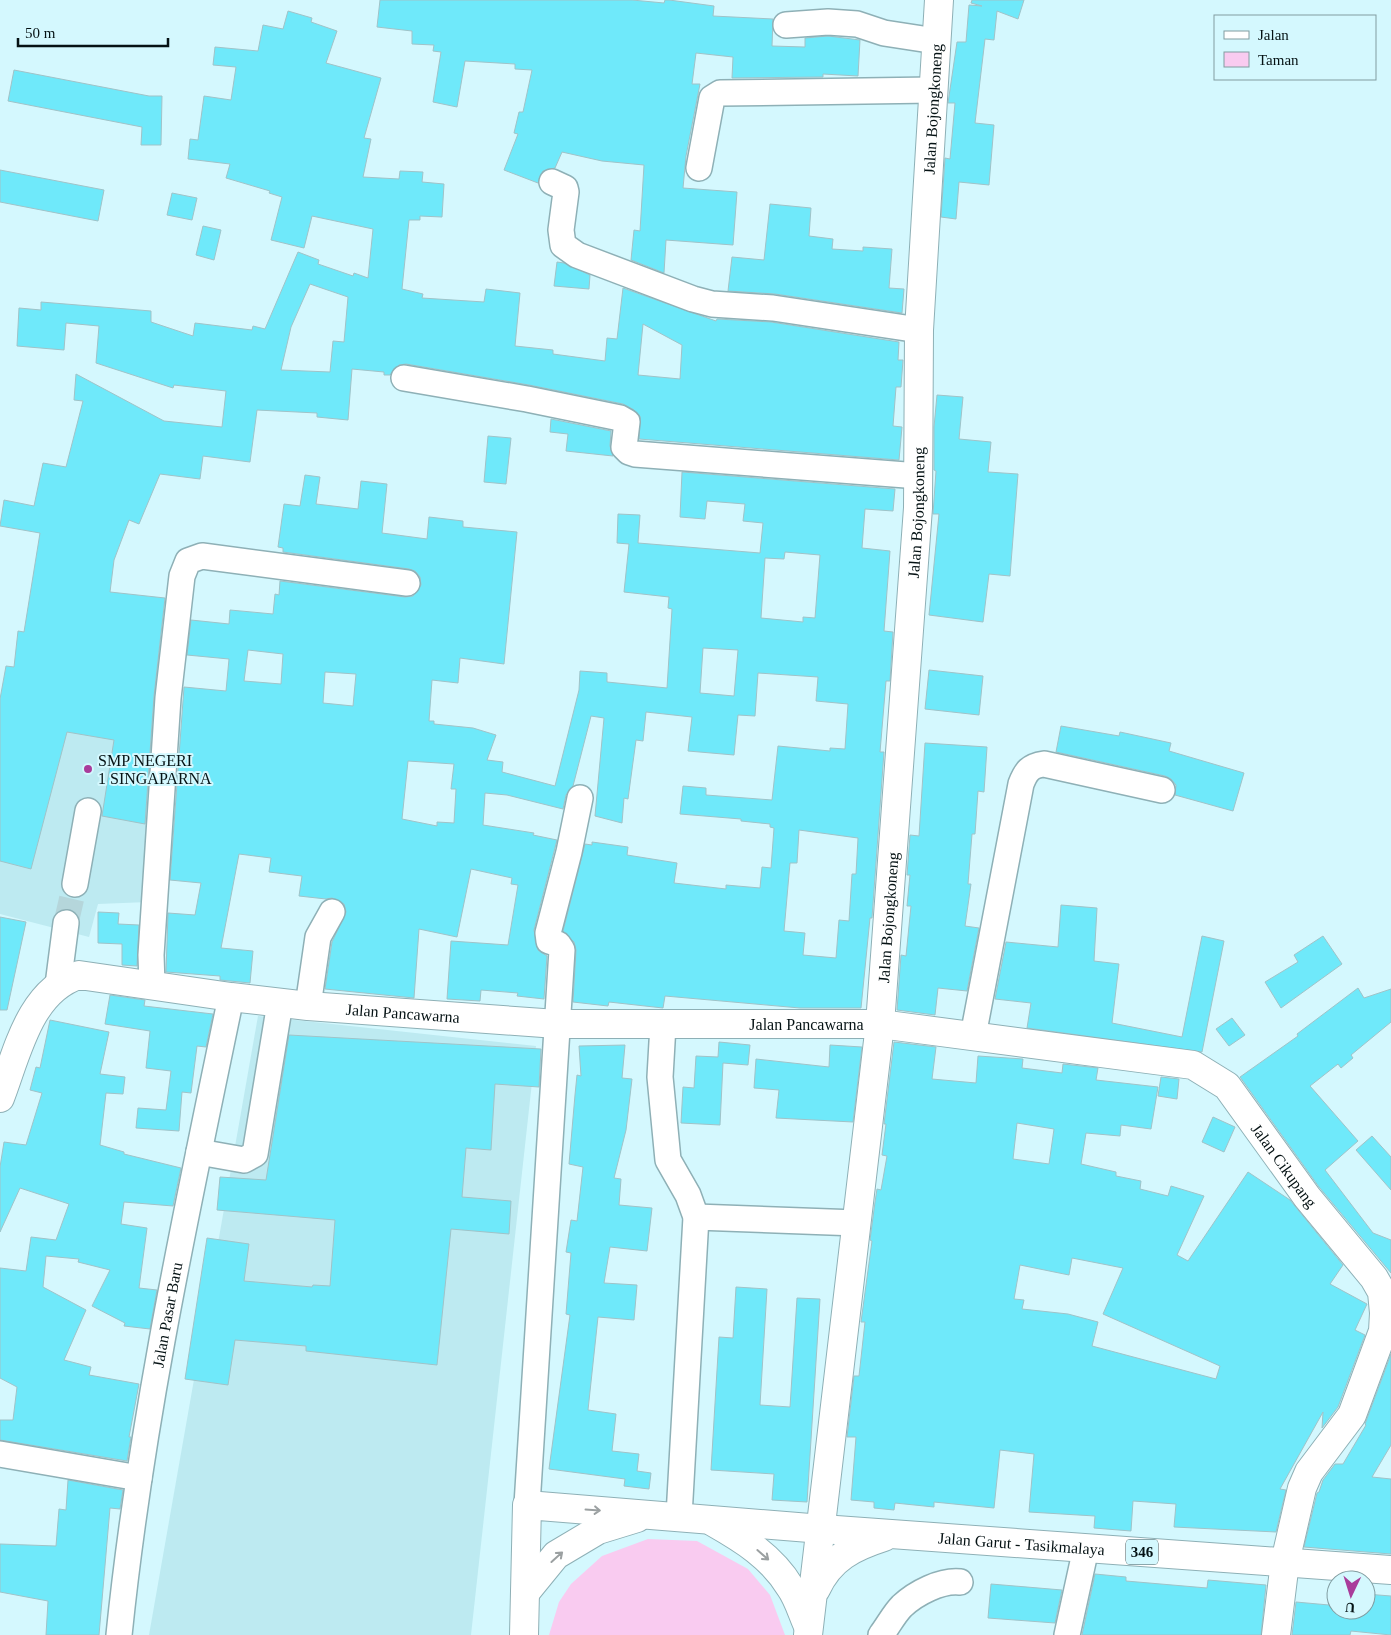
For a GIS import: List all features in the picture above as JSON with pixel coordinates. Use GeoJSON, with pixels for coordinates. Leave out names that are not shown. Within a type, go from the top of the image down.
{"type":"FeatureCollection","features":[{"type":"Feature","properties":{"kind":"main road","name":"Jalan Bojongkoneng"},"geometry":{"type":"LineString","coordinates":[[808,1631],[822,1529],[880,1024],[919,476],[919,330],[939,0]]}},
{"type":"Feature","properties":{"kind":"main road","name":"Jalan Pancawarna"},"geometry":{"type":"LineString","coordinates":[[0,1098],[33,1014],[44,998],[58,985],[79,975],[308,1006],[557,1024],[880,1024]]}},
{"type":"Feature","properties":{"kind":"main road","name":"Jalan Cikupang"},"geometry":{"type":"LineString","coordinates":[[880,1024],[1175,1062],[1193,1065],[1207,1072],[1227,1086],[1307,1197],[1374,1278],[1382,1292],[1383,1331],[1352,1415],[1318,1460],[1306,1480],[1285,1562],[1276,1635]]}},
{"type":"Feature","properties":{"kind":"main road","name":"Jalan Garut - Tasikmalaya"},"geometry":{"type":"LineString","coordinates":[[527,1505],[822,1529],[1391,1570]]}},
{"type":"Feature","properties":{"kind":"main road"},"geometry":{"type":"LineString","coordinates":[[524,1633],[527,1505]]}},
{"type":"Feature","properties":{"kind":"main road"},"geometry":{"type":"LineString","coordinates":[[525,1593],[556,1555],[598,1530],[651,1514]]}},
{"type":"Feature","properties":{"kind":"main road"},"geometry":{"type":"LineString","coordinates":[[707,1519],[740,1538],[766,1557],[791,1587],[808,1631]]}},
{"type":"Feature","properties":{"kind":"main road"},"geometry":{"type":"LineString","coordinates":[[812,1596],[821,1577],[837,1559],[856,1546],[892,1534]]}},
{"type":"Feature","properties":{"kind":"street"},"geometry":{"type":"LineString","coordinates":[[786,25],[828,22],[857,24],[884,33],[936,41]]}},
{"type":"Feature","properties":{"kind":"street"},"geometry":{"type":"LineString","coordinates":[[698,168],[712,98],[720,93],[933,90]]}},
{"type":"Feature","properties":{"kind":"street"},"geometry":{"type":"LineString","coordinates":[[552,182],[565,188],[561,230],[564,244],[577,255],[712,304],[773,308],[919,330]]}},
{"type":"Feature","properties":{"kind":"street"},"geometry":{"type":"LineString","coordinates":[[404,378],[470,388],[620,418],[627,422],[624,447],[629,452],[636,454],[919,476]]}},
{"type":"Feature","properties":{"kind":"street"},"geometry":{"type":"LineString","coordinates":[[152,985],[152,945],[168,698],[182,576],[188,561],[202,556],[408,583]]}},
{"type":"Feature","properties":{"kind":"street"},"geometry":{"type":"LineString","coordinates":[[973,1036],[1021,784],[1026,771],[1033,765],[1044,764],[1162,790]]}},
{"type":"Feature","properties":{"kind":"street"},"geometry":{"type":"LineString","coordinates":[[527,1505],[562,950],[558,944],[550,941],[548,933],[569,852],[580,798]]}},
{"type":"Feature","properties":{"kind":"street"},"geometry":{"type":"LineString","coordinates":[[75,884],[88,811]]}},
{"type":"Feature","properties":{"kind":"street"},"geometry":{"type":"LineString","coordinates":[[308,1006],[318,937],[332,912]]}},
{"type":"Feature","properties":{"kind":"street"},"geometry":{"type":"LineString","coordinates":[[58,985],[66,923]]}},
{"type":"Feature","properties":{"kind":"street","name":"Jalan Pasar Baru"},"geometry":{"type":"LineString","coordinates":[[119,1635],[129,1537],[170,1292],[231,997]]}},
{"type":"Feature","properties":{"kind":"street"},"geometry":{"type":"LineString","coordinates":[[199,1152],[244,1160],[255,1154],[280,1003]]}},
{"type":"Feature","properties":{"kind":"street"},"geometry":{"type":"LineString","coordinates":[[663,1024],[660,1077],[668,1160],[688,1194],[696,1216],[679,1516]]}},
{"type":"Feature","properties":{"kind":"street"},"geometry":{"type":"LineString","coordinates":[[696,1216],[857,1223]]}},
{"type":"Feature","properties":{"kind":"street"},"geometry":{"type":"LineString","coordinates":[[0,1454],[139,1478]]}},
{"type":"Feature","properties":{"kind":"street"},"geometry":{"type":"LineString","coordinates":[[1067,1635],[1086,1548]]}},
{"type":"Feature","properties":{"kind":"street"},"geometry":{"type":"LineString","coordinates":[[881,1635],[903,1606],[924,1591],[949,1581],[960,1582]]}},
{"type":"Feature","properties":{"kind":"shaded area","name":"SMP NEGERI 1 SINGAPARNA"},"geometry":{"type":"Polygon","coordinates":[[[51,623],[173,643],[148,902],[98,904],[89,937],[0,914],[0,841],[51,623]]]}},
{"type":"Feature","properties":{"kind":"shaded area"},"geometry":{"type":"Polygon","coordinates":[[[258,1016],[536,1046],[471,1635],[149,1635],[258,1016]]]}},
{"type":"Feature","properties":{"kind":"green space"},"geometry":{"type":"Polygon","coordinates":[[[648,1539],[697,1541],[748,1569],[770,1595],[785,1635],[549,1635],[559,1602],[571,1584],[602,1556],[648,1539]]]}},
{"type":"Feature","properties":{"kind":"building"},"geometry":{"type":"Polygon","coordinates":[[[380,0],[632,0],[664,3],[665,0],[669,0],[714,6],[713,16],[773,19],[772,46],[805,47],[805,38],[828,36],[860,40],[858,76],[823,74],[823,77],[732,78],[733,57],[696,53],[692,84],[700,84],[686,156],[683,188],[737,192],[733,245],[666,240],[664,273],[631,260],[634,230],[640,231],[644,165],[602,161],[562,152],[555,168],[543,171],[538,183],[504,170],[518,134],[514,133],[519,112],[523,112],[532,70],[515,69],[515,64],[465,61],[457,107],[433,102],[441,52],[433,51],[434,45],[412,44],[412,31],[377,27],[380,0]]]}},
{"type":"Feature","properties":{"kind":"building"},"geometry":{"type":"Polygon","coordinates":[[[972,0],[1024,0],[1018,19],[997,11],[994,40],[985,39],[975,123],[994,125],[989,185],[959,182],[956,219],[941,217],[945,158],[950,159],[955,103],[948,103],[957,42],[966,42],[969,5],[982,6],[971,3],[972,0]]]}},
{"type":"Feature","properties":{"kind":"building"},"geometry":{"type":"Polygon","coordinates":[[[288,11],[312,18],[311,22],[337,31],[326,63],[381,78],[364,138],[371,139],[363,177],[399,179],[400,171],[423,172],[422,182],[444,184],[442,217],[420,216],[420,220],[409,220],[402,289],[423,294],[422,298],[484,302],[486,289],[520,293],[515,346],[553,350],[553,354],[605,361],[607,338],[617,339],[623,288],[716,321],[717,319],[771,322],[899,342],[898,360],[903,360],[901,387],[896,387],[893,426],[902,427],[899,460],[639,439],[640,416],[623,404],[529,385],[406,364],[399,365],[390,375],[384,375],[384,372],[352,369],[348,420],[317,417],[317,413],[257,410],[250,462],[203,456],[200,479],[160,474],[139,524],[129,520],[114,560],[110,592],[165,598],[154,696],[145,824],[102,816],[114,740],[67,732],[31,869],[0,861],[0,699],[6,666],[14,667],[18,631],[24,632],[40,533],[0,526],[4,500],[34,506],[43,463],[66,467],[83,401],[74,400],[76,374],[164,421],[222,427],[226,391],[174,385],[173,388],[96,363],[99,326],[66,323],[64,350],[17,346],[19,308],[41,310],[41,302],[151,311],[151,322],[193,336],[195,323],[252,330],[253,326],[265,329],[298,252],[319,260],[318,264],[353,276],[354,273],[368,278],[373,229],[312,216],[304,248],[271,240],[282,197],[269,193],[270,191],[226,178],[230,164],[188,159],[190,139],[198,140],[204,96],[231,100],[236,67],[213,65],[215,47],[258,51],[263,25],[283,29],[288,11]],[[310,284],[291,327],[281,370],[330,372],[333,341],[344,342],[348,297],[310,284]],[[643,324],[638,375],[680,379],[682,345],[643,324]]]}},
{"type":"Feature","properties":{"kind":"building"},"geometry":{"type":"Polygon","coordinates":[[[14,70],[149,96],[162,96],[161,145],[141,145],[142,127],[8,101],[14,70]]]}},
{"type":"Feature","properties":{"kind":"building"},"geometry":{"type":"Polygon","coordinates":[[[0,170],[104,190],[98,221],[0,202],[0,170]]]}},
{"type":"Feature","properties":{"kind":"building"},"geometry":{"type":"Polygon","coordinates":[[[172,193],[197,198],[192,220],[167,215],[172,193]]]}},
{"type":"Feature","properties":{"kind":"building"},"geometry":{"type":"Polygon","coordinates":[[[770,204],[811,208],[809,236],[833,239],[832,249],[863,251],[863,247],[892,249],[889,288],[904,289],[902,313],[775,294],[728,291],[732,257],[764,260],[770,204]]]}},
{"type":"Feature","properties":{"kind":"building"},"geometry":{"type":"Polygon","coordinates":[[[203,226],[221,230],[214,260],[196,255],[203,226]]]}},
{"type":"Feature","properties":{"kind":"building"},"geometry":{"type":"Polygon","coordinates":[[[557,262],[564,263],[590,275],[589,289],[554,286],[557,262]]]}},
{"type":"Feature","properties":{"kind":"building"},"geometry":{"type":"Polygon","coordinates":[[[937,395],[963,397],[959,439],[991,442],[988,472],[1018,474],[1010,576],[989,574],[983,622],[929,615],[939,514],[933,514],[936,471],[934,470],[934,427],[937,395]]]}},
{"type":"Feature","properties":{"kind":"building"},"geometry":{"type":"Polygon","coordinates":[[[551,419],[611,431],[610,446],[613,456],[566,451],[568,434],[550,432],[551,419]]]}},
{"type":"Feature","properties":{"kind":"building"},"geometry":{"type":"Polygon","coordinates":[[[488,436],[511,438],[506,484],[484,482],[488,436]]]}},
{"type":"Feature","properties":{"kind":"building"},"geometry":{"type":"Polygon","coordinates":[[[682,472],[895,489],[893,511],[865,509],[862,548],[890,551],[884,631],[893,632],[890,681],[886,681],[880,752],[884,752],[872,918],[870,918],[861,1008],[800,1008],[665,996],[663,1008],[609,1002],[608,1006],[573,1002],[576,950],[574,942],[563,931],[585,844],[592,845],[592,842],[628,847],[627,855],[677,863],[674,883],[726,889],[726,885],[760,888],[762,867],[771,868],[774,828],[770,827],[770,824],[741,821],[741,819],[680,814],[683,786],[706,788],[706,795],[772,800],[778,746],[830,751],[830,748],[845,749],[848,704],[816,701],[818,677],[758,673],[755,716],[738,715],[734,755],[688,751],[692,717],[646,712],[643,741],[636,740],[628,799],[624,798],[622,823],[595,816],[604,718],[591,716],[573,786],[566,795],[563,809],[507,795],[485,793],[483,825],[534,833],[533,835],[557,840],[534,930],[538,950],[547,956],[544,999],[517,996],[518,993],[481,990],[480,1001],[447,999],[451,941],[508,945],[518,885],[511,884],[512,878],[471,869],[457,937],[419,929],[414,998],[325,989],[332,942],[346,912],[344,904],[332,898],[299,896],[302,876],[269,872],[271,858],[239,854],[221,948],[253,951],[250,983],[220,980],[220,976],[166,972],[168,913],[195,915],[201,883],[170,880],[184,687],[226,691],[229,659],[187,655],[191,620],[229,624],[230,610],[273,614],[275,594],[279,595],[280,581],[405,597],[413,596],[421,585],[420,577],[415,571],[409,569],[283,552],[283,548],[278,547],[284,504],[300,506],[305,475],[320,477],[316,504],[358,509],[361,481],[387,484],[382,533],[427,539],[429,517],[463,521],[463,527],[517,532],[504,664],[460,658],[458,683],[432,680],[429,721],[434,721],[434,724],[473,728],[496,735],[487,760],[503,762],[502,772],[555,786],[579,690],[580,671],[607,673],[607,682],[667,688],[672,609],[668,608],[669,597],[624,592],[629,544],[617,543],[618,514],[640,515],[638,543],[760,553],[763,523],[743,521],[745,504],[707,501],[705,519],[680,517],[682,472]],[[785,552],[784,559],[765,558],[761,618],[803,622],[803,617],[815,618],[820,555],[785,552]],[[703,648],[700,693],[734,696],[738,650],[703,648]],[[248,650],[244,681],[281,684],[283,654],[248,650]],[[325,672],[323,703],[353,706],[356,674],[325,672]],[[408,761],[402,819],[437,826],[437,822],[454,823],[456,789],[451,789],[454,764],[408,761]],[[799,830],[797,863],[790,863],[784,931],[805,933],[803,955],[836,958],[839,920],[849,921],[852,874],[856,874],[858,838],[799,830]]]}},
{"type":"Feature","properties":{"kind":"building"},"geometry":{"type":"Polygon","coordinates":[[[929,670],[983,676],[979,715],[925,709],[929,670]]]}},
{"type":"Feature","properties":{"kind":"building"},"geometry":{"type":"Polygon","coordinates":[[[1061,726],[1119,736],[1120,732],[1171,743],[1169,751],[1244,773],[1233,811],[1175,795],[1176,785],[1165,776],[1056,752],[1061,726]]]}},
{"type":"Feature","properties":{"kind":"building"},"geometry":{"type":"Polygon","coordinates":[[[925,743],[987,747],[984,792],[978,791],[975,834],[972,834],[968,884],[971,884],[965,926],[979,928],[967,991],[938,988],[935,1015],[897,1010],[901,955],[906,956],[911,906],[907,906],[910,875],[907,875],[910,835],[919,836],[925,743]]]}},
{"type":"Feature","properties":{"kind":"building"},"geometry":{"type":"Polygon","coordinates":[[[1061,905],[1097,908],[1094,961],[1119,964],[1112,1023],[1182,1037],[1202,936],[1224,941],[1202,1052],[1027,1028],[1031,1003],[995,999],[1006,942],[1058,947],[1061,905]]]}},
{"type":"Feature","properties":{"kind":"building"},"geometry":{"type":"Polygon","coordinates":[[[98,912],[119,913],[118,924],[139,925],[137,966],[122,965],[122,944],[98,943],[98,912]]]}},
{"type":"Feature","properties":{"kind":"building"},"geometry":{"type":"Polygon","coordinates":[[[0,917],[26,922],[7,1010],[0,1010],[0,917]]]}},
{"type":"Feature","properties":{"kind":"building"},"geometry":{"type":"Polygon","coordinates":[[[1323,936],[1342,964],[1281,1008],[1265,982],[1298,962],[1294,955],[1323,936]]]}},
{"type":"Feature","properties":{"kind":"building"},"geometry":{"type":"Polygon","coordinates":[[[1358,988],[1364,998],[1391,989],[1391,1022],[1351,1055],[1353,1058],[1341,1068],[1338,1064],[1310,1086],[1358,1141],[1325,1170],[1373,1233],[1391,1240],[1391,1273],[1319,1187],[1240,1077],[1298,1036],[1297,1034],[1358,988]]]}},
{"type":"Feature","properties":{"kind":"building"},"geometry":{"type":"Polygon","coordinates":[[[110,995],[145,1000],[144,1006],[213,1014],[206,1047],[197,1046],[191,1093],[182,1092],[179,1131],[136,1128],[138,1108],[166,1110],[171,1071],[146,1068],[150,1031],[105,1024],[110,995]]]}},
{"type":"Feature","properties":{"kind":"building"},"geometry":{"type":"Polygon","coordinates":[[[1232,1018],[1245,1035],[1229,1046],[1216,1029],[1232,1018]]]}},
{"type":"Feature","properties":{"kind":"building"},"geometry":{"type":"Polygon","coordinates":[[[50,1020],[109,1032],[100,1074],[125,1077],[123,1094],[106,1093],[100,1145],[124,1152],[124,1154],[181,1168],[173,1206],[124,1202],[121,1224],[147,1228],[139,1288],[157,1290],[150,1329],[124,1326],[125,1323],[92,1306],[110,1270],[78,1262],[79,1259],[46,1256],[43,1287],[86,1310],[64,1360],[91,1367],[89,1375],[139,1384],[129,1437],[131,1437],[127,1461],[0,1440],[0,1420],[13,1420],[17,1387],[0,1378],[0,1268],[26,1271],[31,1237],[56,1240],[69,1204],[20,1188],[0,1232],[0,1167],[4,1142],[26,1145],[42,1093],[30,1090],[36,1067],[40,1068],[50,1020]]]}},
{"type":"Feature","properties":{"kind":"building"},"geometry":{"type":"Polygon","coordinates":[[[289,1035],[541,1049],[539,1087],[495,1084],[491,1150],[466,1148],[462,1197],[511,1201],[509,1234],[451,1229],[437,1365],[306,1351],[306,1346],[235,1340],[228,1385],[185,1379],[207,1238],[249,1244],[244,1281],[312,1287],[313,1285],[330,1286],[335,1220],[217,1210],[220,1177],[266,1180],[289,1035]]]}},
{"type":"Feature","properties":{"kind":"building"},"geometry":{"type":"Polygon","coordinates":[[[719,1042],[750,1045],[748,1065],[723,1063],[720,1125],[681,1123],[683,1087],[694,1088],[696,1056],[718,1057],[719,1042]]]}},
{"type":"Feature","properties":{"kind":"building"},"geometry":{"type":"Polygon","coordinates":[[[894,1042],[936,1047],[932,1079],[976,1083],[978,1056],[1023,1059],[1022,1068],[1062,1073],[1063,1064],[1098,1068],[1096,1080],[1158,1087],[1151,1129],[1121,1125],[1120,1136],[1086,1133],[1081,1164],[1116,1172],[1116,1176],[1141,1181],[1140,1189],[1168,1196],[1171,1186],[1204,1196],[1177,1255],[1188,1261],[1248,1172],[1290,1200],[1343,1265],[1330,1284],[1367,1304],[1355,1330],[1365,1335],[1338,1407],[1322,1428],[1323,1412],[1280,1489],[1286,1490],[1276,1532],[1174,1527],[1176,1504],[1133,1501],[1131,1531],[1094,1528],[1095,1516],[1029,1512],[1034,1454],[1000,1450],[994,1508],[934,1502],[934,1507],[895,1503],[894,1510],[874,1508],[874,1502],[851,1500],[856,1437],[847,1437],[854,1376],[859,1376],[865,1322],[861,1322],[872,1241],[870,1240],[875,1202],[877,1189],[881,1190],[887,1156],[882,1155],[886,1124],[884,1124],[894,1042]],[[1017,1123],[1013,1159],[1049,1164],[1054,1129],[1017,1123]],[[1072,1258],[1069,1275],[1020,1265],[1014,1299],[1024,1300],[1022,1309],[1068,1314],[1098,1322],[1092,1346],[1216,1379],[1220,1366],[1103,1314],[1123,1268],[1072,1258]]]}},
{"type":"Feature","properties":{"kind":"building"},"geometry":{"type":"Polygon","coordinates":[[[625,1045],[622,1078],[632,1079],[626,1130],[614,1178],[621,1179],[619,1205],[652,1208],[647,1251],[610,1247],[604,1283],[637,1285],[634,1320],[598,1317],[588,1410],[616,1414],[612,1451],[639,1454],[637,1471],[651,1473],[649,1489],[624,1486],[625,1479],[549,1469],[570,1315],[566,1314],[571,1253],[566,1252],[571,1220],[577,1221],[583,1167],[569,1164],[577,1075],[581,1076],[579,1046],[625,1045]]]}},
{"type":"Feature","properties":{"kind":"building"},"geometry":{"type":"Polygon","coordinates":[[[830,1045],[862,1047],[853,1122],[776,1118],[779,1090],[754,1088],[756,1059],[829,1067],[830,1045]]]}},
{"type":"Feature","properties":{"kind":"building"},"geometry":{"type":"Polygon","coordinates":[[[1161,1077],[1179,1079],[1177,1099],[1158,1096],[1161,1077]]]}},
{"type":"Feature","properties":{"kind":"building"},"geometry":{"type":"Polygon","coordinates":[[[1213,1117],[1235,1127],[1224,1152],[1202,1142],[1213,1117]]]}},
{"type":"Feature","properties":{"kind":"building"},"geometry":{"type":"Polygon","coordinates":[[[1372,1136],[1391,1157],[1391,1190],[1356,1150],[1372,1136]]]}},
{"type":"Feature","properties":{"kind":"building"},"geometry":{"type":"Polygon","coordinates":[[[736,1287],[767,1289],[760,1405],[790,1407],[797,1298],[820,1299],[807,1502],[772,1500],[774,1474],[711,1470],[719,1337],[733,1338],[736,1287]]]}},
{"type":"Feature","properties":{"kind":"building"},"geometry":{"type":"Polygon","coordinates":[[[1391,1354],[1391,1445],[1372,1477],[1391,1479],[1391,1554],[1304,1547],[1317,1493],[1323,1480],[1335,1464],[1343,1464],[1366,1425],[1391,1354]]]}},
{"type":"Feature","properties":{"kind":"building"},"geometry":{"type":"Polygon","coordinates":[[[68,1480],[123,1490],[120,1509],[110,1508],[99,1635],[46,1635],[48,1601],[0,1592],[0,1544],[56,1546],[59,1509],[66,1510],[68,1480]]]}},
{"type":"Feature","properties":{"kind":"building"},"geometry":{"type":"Polygon","coordinates":[[[1095,1574],[1126,1577],[1126,1581],[1207,1588],[1208,1580],[1266,1585],[1261,1635],[1082,1635],[1095,1574]]]}},
{"type":"Feature","properties":{"kind":"building"},"geometry":{"type":"Polygon","coordinates":[[[991,1584],[1062,1590],[1055,1623],[988,1618],[991,1584]]]}},
{"type":"Feature","properties":{"kind":"building"},"geometry":{"type":"Polygon","coordinates":[[[1376,1595],[1391,1596],[1391,1635],[1351,1631],[1350,1635],[1292,1635],[1296,1602],[1326,1605],[1326,1620],[1376,1620],[1376,1595]]]}},
{"type":"Feature","properties":{"kind":"tunnel"},"geometry":{"type":"LineString","coordinates":[[66,923],[75,884]]}},
{"type":"Feature","properties":{"kind":"place","name":"SMP NEGERI 1 SINGAPARNA"},"geometry":{"type":"Point","coordinates":[88,769]}}]}
